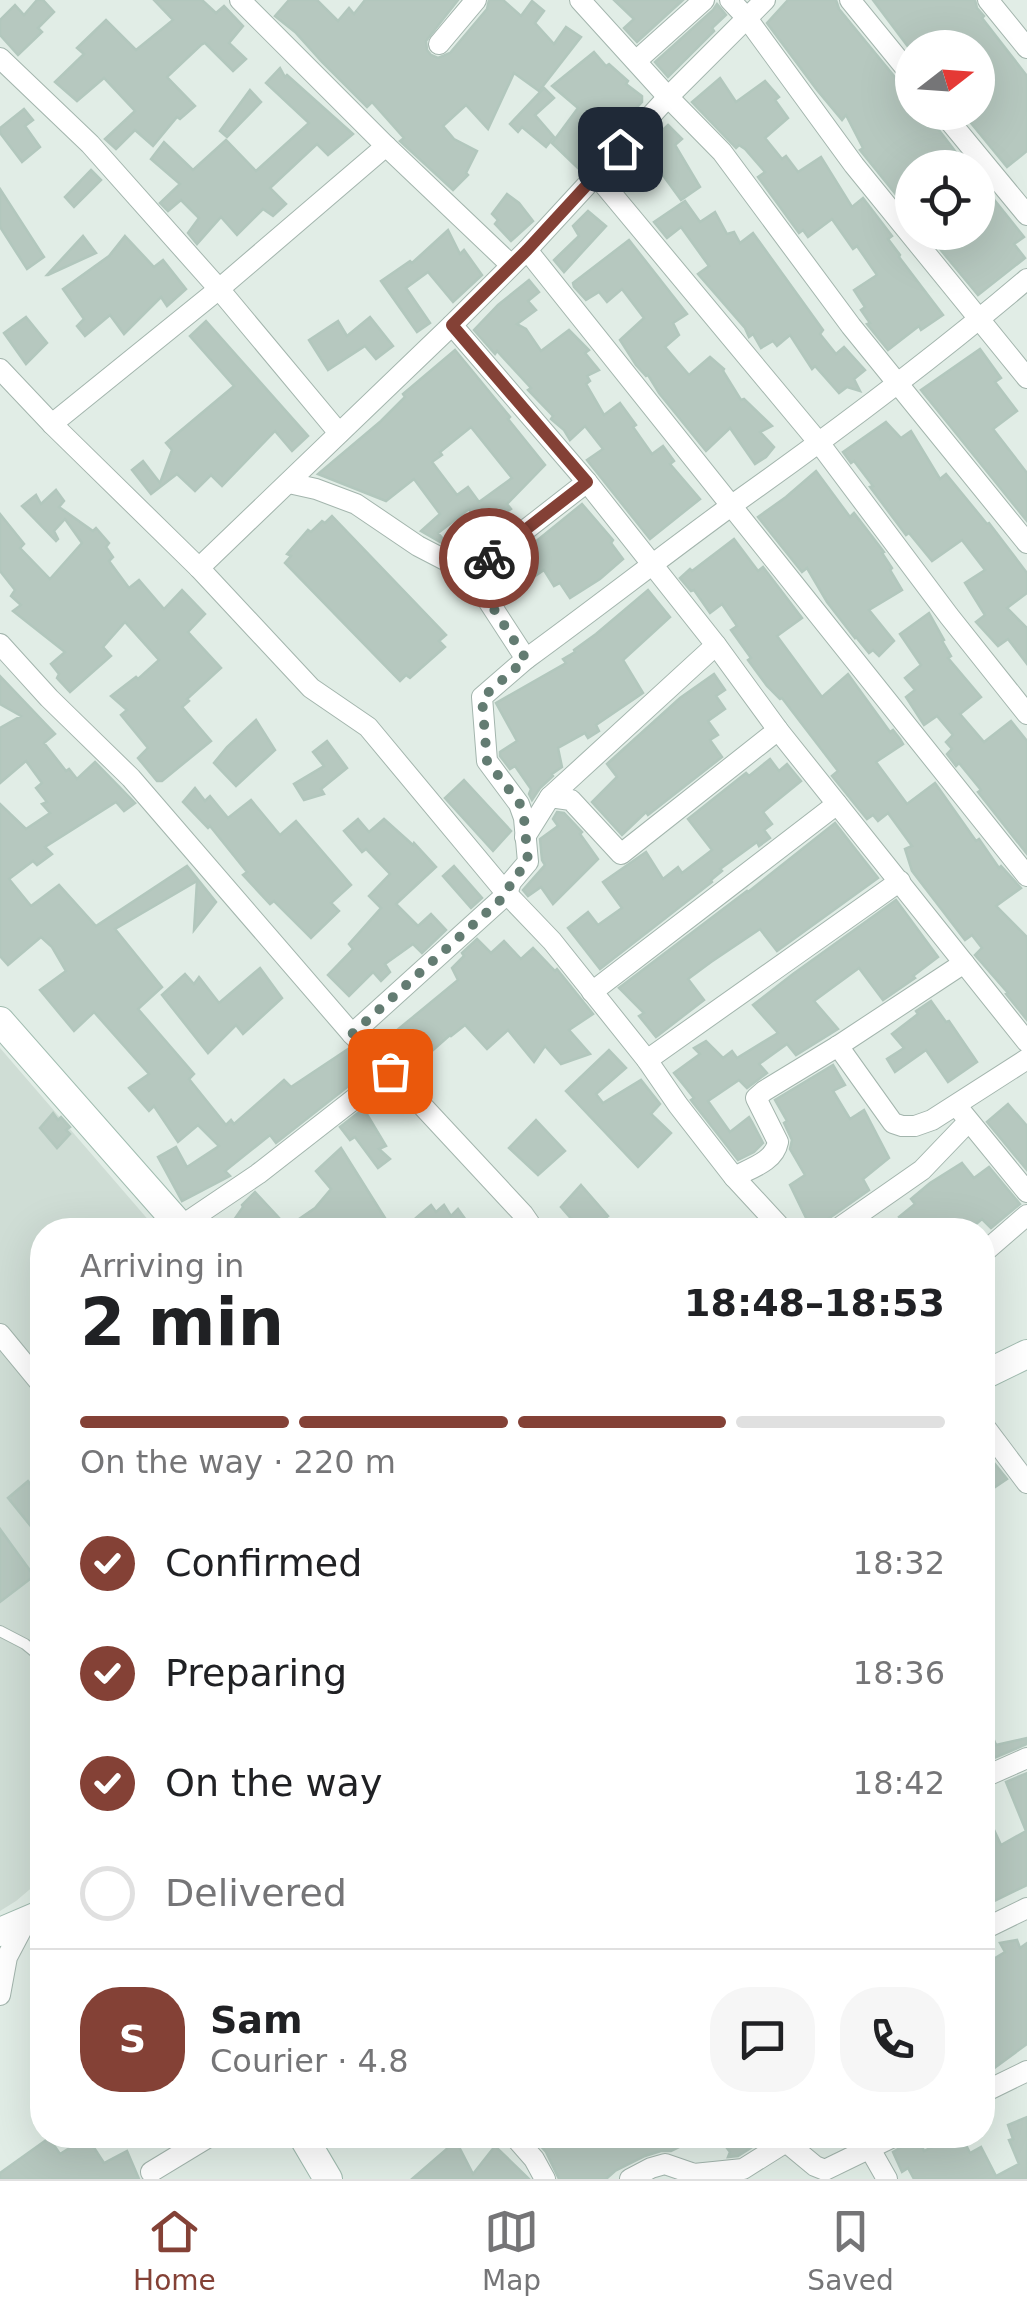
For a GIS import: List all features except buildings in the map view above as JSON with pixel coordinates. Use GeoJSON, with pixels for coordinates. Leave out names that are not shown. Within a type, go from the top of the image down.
{"type":"FeatureCollection","features":[{"type":"Feature","properties":{"kind":"street"},"geometry":{"type":"LineString","coordinates":[[240,0],[511,266]]}},
{"type":"Feature","properties":{"kind":"street"},"geometry":{"type":"LineString","coordinates":[[438,44],[476,0]]}},
{"type":"Feature","properties":{"kind":"street"},"geometry":{"type":"LineString","coordinates":[[580,0],[722,152],[897,383],[1027,543]]}},
{"type":"Feature","properties":{"kind":"street"},"geometry":{"type":"LineString","coordinates":[[636,61],[704,0]]}},
{"type":"Feature","properties":{"kind":"street"},"geometry":{"type":"LineString","coordinates":[[730,0],[854,164],[1027,378]]}},
{"type":"Feature","properties":{"kind":"street"},"geometry":{"type":"LineString","coordinates":[[199,568],[527,250],[668,97],[766,0]]}},
{"type":"Feature","properties":{"kind":"street"},"geometry":{"type":"LineString","coordinates":[[850,0],[895,55]]}},
{"type":"Feature","properties":{"kind":"street"},"geometry":{"type":"LineString","coordinates":[[988,0],[1027,48]]}},
{"type":"Feature","properties":{"kind":"street"},"geometry":{"type":"LineString","coordinates":[[0,58],[90,144],[219,289],[338,433]]}},
{"type":"Feature","properties":{"kind":"street"},"geometry":{"type":"LineString","coordinates":[[957,130],[1027,216]]}},
{"type":"Feature","properties":{"kind":"street"},"geometry":{"type":"LineString","coordinates":[[52,424],[219,289],[386,146]]}},
{"type":"Feature","properties":{"kind":"street"},"geometry":{"type":"LineString","coordinates":[[596,175],[820,444],[1027,714]]}},
{"type":"Feature","properties":{"kind":"street"},"geometry":{"type":"LineString","coordinates":[[527,250],[1027,876]]}},
{"type":"Feature","properties":{"kind":"street"},"geometry":{"type":"LineString","coordinates":[[352,1034],[507,894],[511,882],[528,862],[520,804],[487,761],[482,698],[526,659],[820,444],[1027,280]]}},
{"type":"Feature","properties":{"kind":"street"},"geometry":{"type":"LineString","coordinates":[[452,325],[587,482],[778,730],[1027,1042]]}},
{"type":"Feature","properties":{"kind":"street"},"geometry":{"type":"LineString","coordinates":[[0,369],[199,568],[311,688],[368,727],[507,894],[552,941],[648,1060],[678,1106],[734,1177],[771,1218]]}},
{"type":"Feature","properties":{"kind":"street"},"geometry":{"type":"LineString","coordinates":[[470,572],[587,482]]}},
{"type":"Feature","properties":{"kind":"street"},"geometry":{"type":"LineString","coordinates":[[289,483],[356,504],[418,546],[470,572],[526,659]]}},
{"type":"Feature","properties":{"kind":"street"},"geometry":{"type":"LineString","coordinates":[[0,644],[131,778],[352,1034],[526,1218]]}},
{"type":"Feature","properties":{"kind":"street"},"geometry":{"type":"LineString","coordinates":[[524,838],[550,797],[716,645]]}},
{"type":"Feature","properties":{"kind":"street"},"geometry":{"type":"LineString","coordinates":[[550,797],[571,800],[621,854],[778,730]]}},
{"type":"Feature","properties":{"kind":"street"},"geometry":{"type":"LineString","coordinates":[[592,992],[837,804]]}},
{"type":"Feature","properties":{"kind":"street"},"geometry":{"type":"LineString","coordinates":[[648,1060],[900,881]]}},
{"type":"Feature","properties":{"kind":"street"},"geometry":{"type":"LineString","coordinates":[[734,1177],[770,1158],[777,1148],[778,1142],[756,1098],[764,1090],[964,963]]}},
{"type":"Feature","properties":{"kind":"street"},"geometry":{"type":"LineString","coordinates":[[0,1021],[173,1218]]}},
{"type":"Feature","properties":{"kind":"street"},"geometry":{"type":"LineString","coordinates":[[838,1046],[893,1124],[915,1126],[962,1113]]}},
{"type":"Feature","properties":{"kind":"street"},"geometry":{"type":"LineString","coordinates":[[853,1218],[922,1170],[962,1113],[1027,1059]]}},
{"type":"Feature","properties":{"kind":"street"},"geometry":{"type":"LineString","coordinates":[[196,1218],[390,1071]]}},
{"type":"Feature","properties":{"kind":"street"},"geometry":{"type":"LineString","coordinates":[[962,1113],[1027,1192]]}},
{"type":"Feature","properties":{"kind":"street"},"geometry":{"type":"LineString","coordinates":[[995,1242],[1027,1214]]}},
{"type":"Feature","properties":{"kind":"street"},"geometry":{"type":"LineString","coordinates":[[0,1334],[30,1370]]}},
{"type":"Feature","properties":{"kind":"street"},"geometry":{"type":"LineString","coordinates":[[995,1370],[1027,1354]]}},
{"type":"Feature","properties":{"kind":"street"},"geometry":{"type":"LineString","coordinates":[[995,1440],[1027,1483]]}},
{"type":"Feature","properties":{"kind":"street"},"geometry":{"type":"LineString","coordinates":[[995,1772],[1027,1758]]}},
{"type":"Feature","properties":{"kind":"street"},"geometry":{"type":"LineString","coordinates":[[995,1924],[1027,1908]]}},
{"type":"Feature","properties":{"kind":"street"},"geometry":{"type":"LineString","coordinates":[[0,1994],[7,1957],[23,1922]]}},
{"type":"Feature","properties":{"kind":"street"},"geometry":{"type":"LineString","coordinates":[[995,2087],[1027,2072]]}},
{"type":"Feature","properties":{"kind":"street"},"geometry":{"type":"LineString","coordinates":[[151,2172],[191,2148]]}},
{"type":"Feature","properties":{"kind":"street"},"geometry":{"type":"LineString","coordinates":[[310,2148],[328,2179]]}},
{"type":"Feature","properties":{"kind":"street"},"geometry":{"type":"LineString","coordinates":[[524,2148],[546,2179]]}},
{"type":"Feature","properties":{"kind":"street"},"geometry":{"type":"LineString","coordinates":[[630,2179],[665,2164],[694,2174],[743,2168],[776,2148]]}},
{"type":"Feature","properties":{"kind":"street"},"geometry":{"type":"LineString","coordinates":[[793,2148],[825,2170],[857,2148]]}},
{"type":"Feature","properties":{"kind":"street"},"geometry":{"type":"LineString","coordinates":[[869,2148],[886,2179]]}},
{"type":"Feature","properties":{"kind":"lane"},"geometry":{"type":"LineString","coordinates":[[0,1631],[30,1648]]}},
{"type":"Feature","properties":{"kind":"shaded area"},"geometry":{"type":"Polygon","coordinates":[[[0,1048],[147,1218],[30,1218],[30,1889],[0,1911],[0,1048]]]}},
{"type":"Feature","properties":{"kind":"way so far"},"geometry":{"type":"LineString","coordinates":[[390,1071],[352,1034],[507,894],[511,882],[528,862],[520,804],[487,761],[482,698],[526,659],[470,572],[489,558]]}},
{"type":"Feature","properties":{"kind":"route"},"geometry":{"type":"LineString","coordinates":[[489,558],[587,482],[452,325],[620,149]]}}]}
